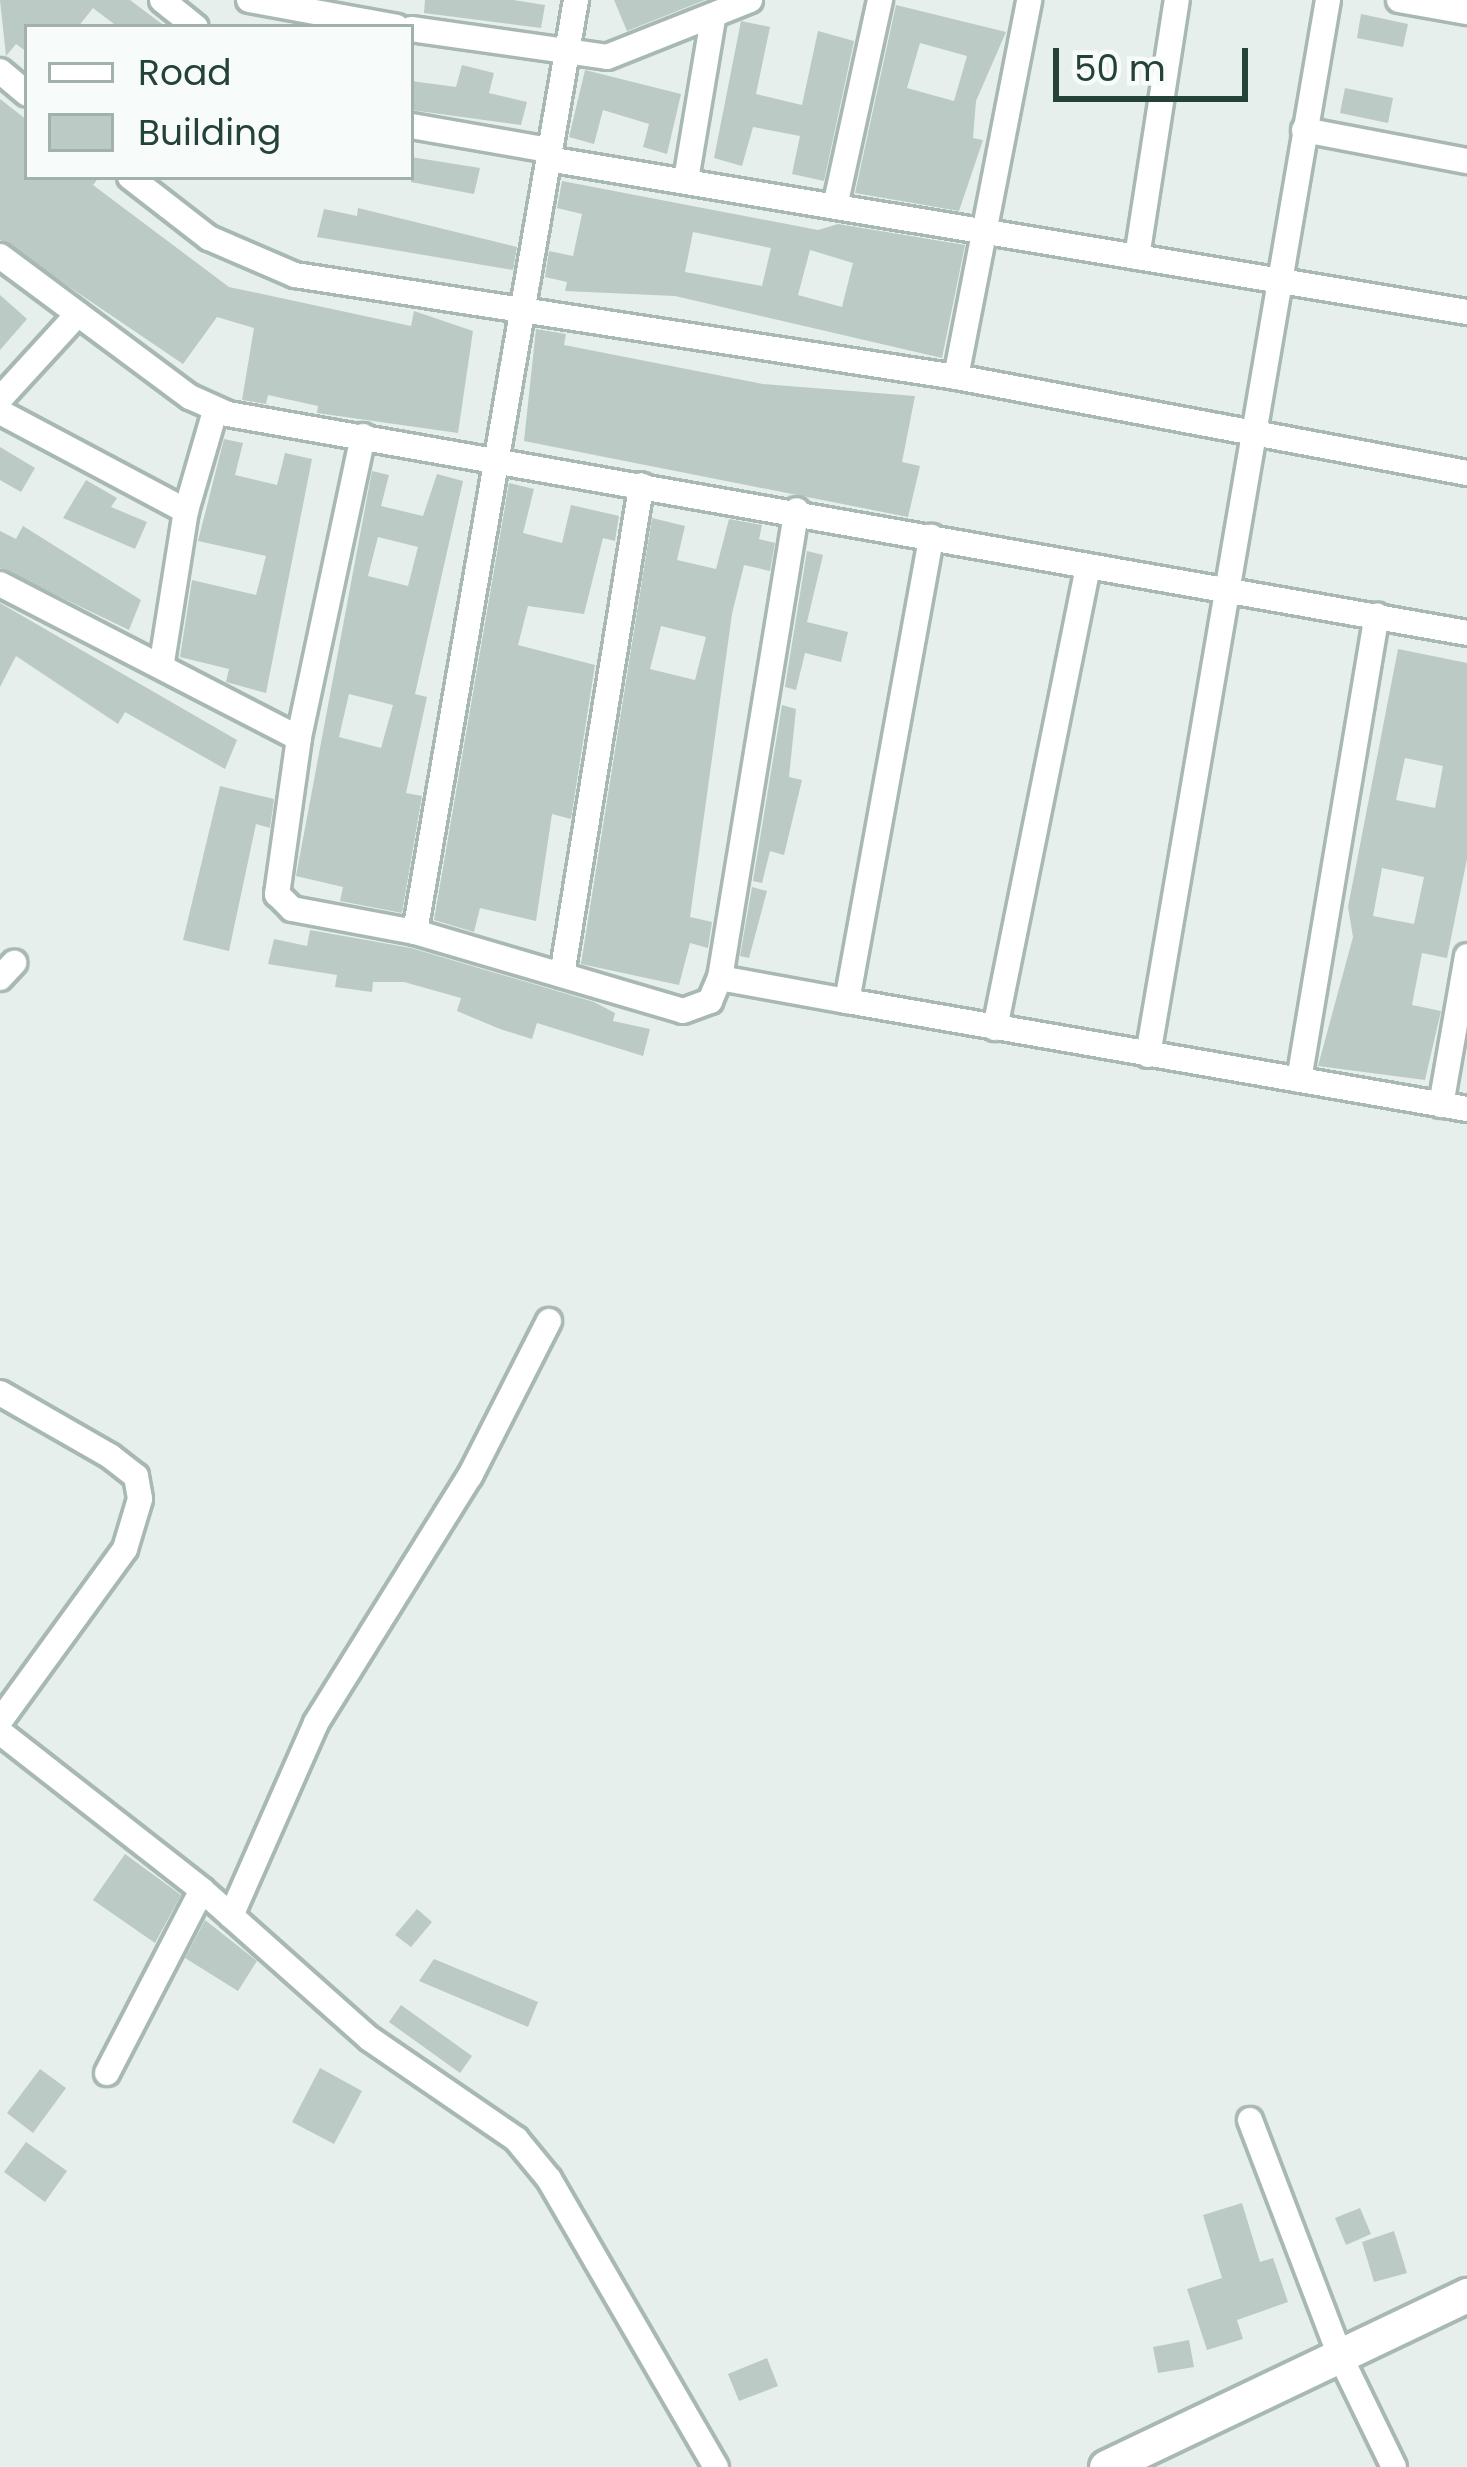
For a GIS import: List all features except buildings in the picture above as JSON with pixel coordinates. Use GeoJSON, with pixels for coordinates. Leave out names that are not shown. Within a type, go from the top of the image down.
{"type":"FeatureCollection","features":[{"type":"Feature","properties":{"kind":"street"},"geometry":{"type":"LineString","coordinates":[[162,0],[192,24]]}},
{"type":"Feature","properties":{"kind":"street"},"geometry":{"type":"LineString","coordinates":[[249,0],[381,24]]}},
{"type":"Feature","properties":{"kind":"street"},"geometry":{"type":"LineString","coordinates":[[415,932],[576,0]]}},
{"type":"Feature","properties":{"kind":"street"},"geometry":{"type":"LineString","coordinates":[[414,30],[564,57],[623,54],[751,0]]}},
{"type":"Feature","properties":{"kind":"street"},"geometry":{"type":"LineString","coordinates":[[836,202],[880,0]]}},
{"type":"Feature","properties":{"kind":"street"},"geometry":{"type":"LineString","coordinates":[[956,377],[1029,0]]}},
{"type":"Feature","properties":{"kind":"street"},"geometry":{"type":"LineString","coordinates":[[1137,257],[1177,0]]}},
{"type":"Feature","properties":{"kind":"street"},"geometry":{"type":"LineString","coordinates":[[1148,1055],[1234,589],[1278,275],[1328,0]]}},
{"type":"Feature","properties":{"kind":"street"},"geometry":{"type":"LineString","coordinates":[[1399,0],[1467,12]]}},
{"type":"Feature","properties":{"kind":"street"},"geometry":{"type":"LineString","coordinates":[[686,180],[712,20]]}},
{"type":"Feature","properties":{"kind":"street"},"geometry":{"type":"LineString","coordinates":[[0,71],[24,91]]}},
{"type":"Feature","properties":{"kind":"street"},"geometry":{"type":"LineString","coordinates":[[414,127],[686,180],[987,227],[1137,257],[1278,275],[1467,312]]}},
{"type":"Feature","properties":{"kind":"street"},"geometry":{"type":"LineString","coordinates":[[1304,130],[1467,161]]}},
{"type":"Feature","properties":{"kind":"street"},"geometry":{"type":"LineString","coordinates":[[134,180],[250,260],[523,312],[956,377],[1467,473]]}},
{"type":"Feature","properties":{"kind":"street"},"geometry":{"type":"LineString","coordinates":[[0,256],[215,411],[498,457],[1467,633]]}},
{"type":"Feature","properties":{"kind":"street"},"geometry":{"type":"LineString","coordinates":[[0,399],[79,314]]}},
{"type":"Feature","properties":{"kind":"street"},"geometry":{"type":"LineString","coordinates":[[161,662],[186,511],[215,411]]}},
{"type":"Feature","properties":{"kind":"street"},"geometry":{"type":"LineString","coordinates":[[0,412],[186,511]]}},
{"type":"Feature","properties":{"kind":"street"},"geometry":{"type":"LineString","coordinates":[[363,436],[299,738],[277,894],[292,909],[415,932],[683,1011],[710,1001],[720,978],[797,511]]}},
{"type":"Feature","properties":{"kind":"street"},"geometry":{"type":"LineString","coordinates":[[562,975],[641,485]]}},
{"type":"Feature","properties":{"kind":"street"},"geometry":{"type":"LineString","coordinates":[[847,1001],[931,537]]}},
{"type":"Feature","properties":{"kind":"street"},"geometry":{"type":"LineString","coordinates":[[995,1028],[1088,566]]}},
{"type":"Feature","properties":{"kind":"street"},"geometry":{"type":"LineString","coordinates":[[0,584],[161,662],[299,738]]}},
{"type":"Feature","properties":{"kind":"street"},"geometry":{"type":"LineString","coordinates":[[1299,1080],[1378,615]]}},
{"type":"Feature","properties":{"kind":"street"},"geometry":{"type":"LineString","coordinates":[[1441,1105],[1467,956]]}},
{"type":"Feature","properties":{"kind":"street"},"geometry":{"type":"LineString","coordinates":[[720,978],[1467,1109]]}},
{"type":"Feature","properties":{"kind":"street"},"geometry":{"type":"LineString","coordinates":[[231,1916],[316,1723],[470,1476],[549,1321]]}},
{"type":"Feature","properties":{"kind":"street"},"geometry":{"type":"LineString","coordinates":[[0,1394],[110,1456],[136,1476],[140,1499],[125,1549],[0,1720]]}},
{"type":"Feature","properties":{"kind":"street"},"geometry":{"type":"LineString","coordinates":[[0,1732],[202,1890],[370,2039],[516,2139],[549,2179],[716,2467]]}},
{"type":"Feature","properties":{"kind":"street"},"geometry":{"type":"LineString","coordinates":[[107,2073],[202,1890]]}},
{"type":"Feature","properties":{"kind":"street"},"geometry":{"type":"LineString","coordinates":[[1250,2120],[1341,2358],[1394,2467]]}},
{"type":"Feature","properties":{"kind":"street"},"geometry":{"type":"LineString","coordinates":[[1106,2467],[1467,2295]]}}]}
